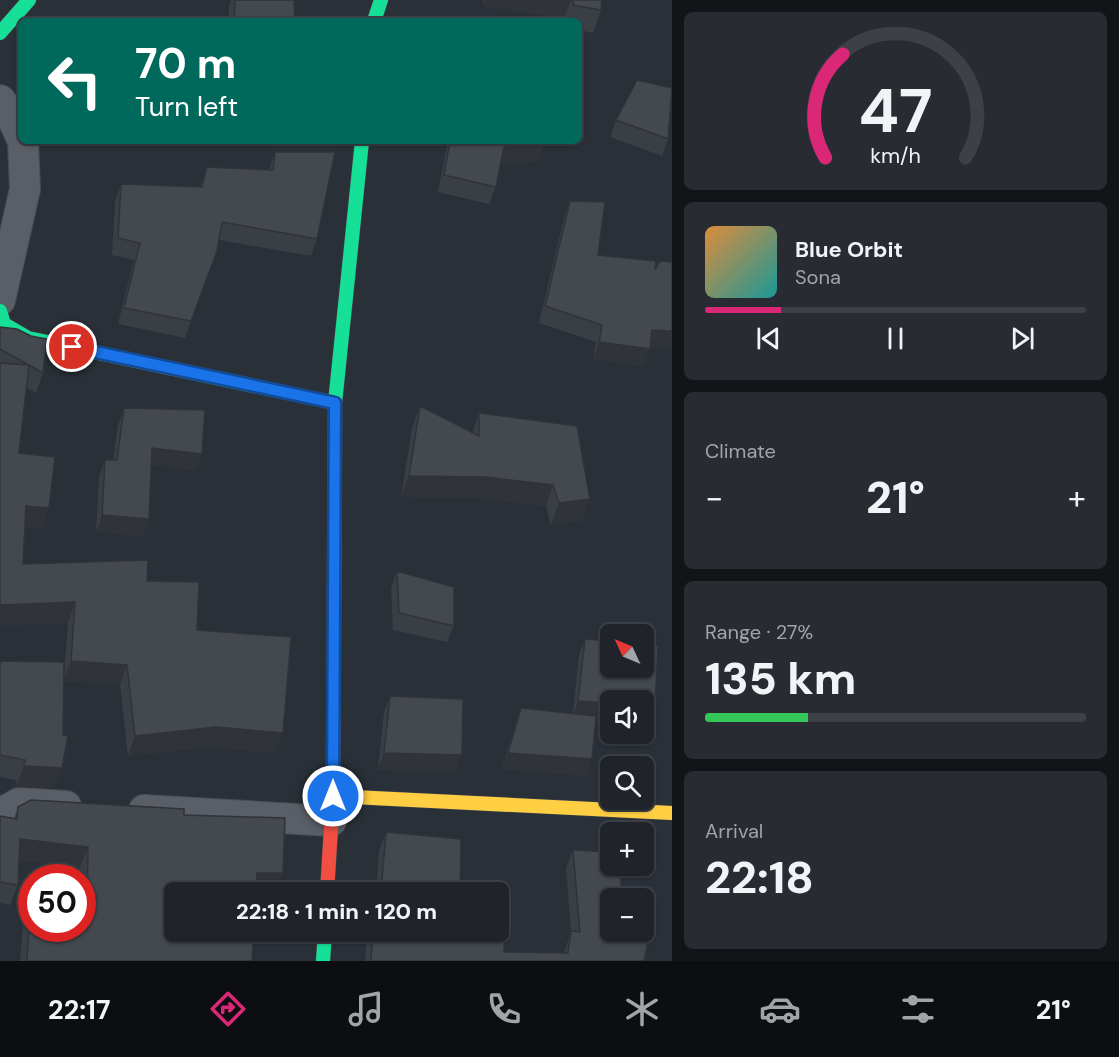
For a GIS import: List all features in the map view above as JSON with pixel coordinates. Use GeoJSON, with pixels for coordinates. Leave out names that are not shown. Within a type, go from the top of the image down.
{"type":"FeatureCollection","features":[{"type":"Feature","properties":{"kind":"main road"},"geometry":{"type":"LineString","coordinates":[[0,33],[29,0]]}},
{"type":"Feature","properties":{"kind":"main road"},"geometry":{"type":"LineString","coordinates":[[370,0],[374,18]]}},
{"type":"Feature","properties":{"kind":"main road"},"geometry":{"type":"LineString","coordinates":[[375,18],[381,0]]}},
{"type":"Feature","properties":{"kind":"main road"},"geometry":{"type":"LineString","coordinates":[[328,882],[332,809],[335,403],[362,144]]}},
{"type":"Feature","properties":{"kind":"main road"},"geometry":{"type":"LineString","coordinates":[[0,311],[4,324],[28,338],[335,403]]}},
{"type":"Feature","properties":{"kind":"main road"},"geometry":{"type":"LineString","coordinates":[[332,809],[672,813]]}},
{"type":"Feature","properties":{"kind":"main road"},"geometry":{"type":"LineString","coordinates":[[323,961],[324,942]]}},
{"type":"Feature","properties":{"kind":"street"},"geometry":{"type":"LineString","coordinates":[[0,100],[10,113],[18,130]]}},
{"type":"Feature","properties":{"kind":"street"},"geometry":{"type":"LineString","coordinates":[[0,300],[26,189],[23,144]]}},
{"type":"Feature","properties":{"kind":"street"},"geometry":{"type":"LineString","coordinates":[[0,814],[19,803],[100,808],[332,809]]}},
{"type":"Feature","properties":{"kind":"building"},"geometry":{"type":"Polygon","coordinates":[[[235,0],[294,0],[295,18],[234,18],[235,0]]]}},
{"type":"Feature","properties":{"kind":"building"},"geometry":{"type":"Polygon","coordinates":[[[573,0],[602,0],[601,10],[573,5],[573,0]]]}},
{"type":"Feature","properties":{"kind":"building"},"geometry":{"type":"Polygon","coordinates":[[[460,15],[489,18],[460,18],[460,15]]]}},
{"type":"Feature","properties":{"kind":"building"},"geometry":{"type":"Polygon","coordinates":[[[637,80],[672,88],[668,139],[616,120],[637,80]]]}},
{"type":"Feature","properties":{"kind":"building"},"geometry":{"type":"Polygon","coordinates":[[[449,144],[543,144],[504,147],[496,187],[444,175],[449,144]]]}},
{"type":"Feature","properties":{"kind":"building"},"geometry":{"type":"Polygon","coordinates":[[[275,152],[335,152],[317,239],[222,222],[217,251],[191,321],[124,308],[140,243],[118,238],[121,184],[202,187],[207,167],[273,170],[275,152]]]}},
{"type":"Feature","properties":{"kind":"building"},"geometry":{"type":"Polygon","coordinates":[[[570,201],[605,202],[598,255],[656,261],[655,270],[660,261],[672,262],[672,331],[652,330],[650,349],[599,342],[602,325],[545,306],[570,201]]]}},
{"type":"Feature","properties":{"kind":"building"},"geometry":{"type":"Polygon","coordinates":[[[0,327],[17,329],[31,336],[47,339],[43,373],[0,349],[0,327]]]}},
{"type":"Feature","properties":{"kind":"building"},"geometry":{"type":"Polygon","coordinates":[[[0,363],[29,365],[19,453],[55,457],[49,508],[26,506],[23,564],[148,560],[147,581],[199,582],[197,630],[291,637],[283,733],[216,727],[135,736],[127,665],[71,661],[75,602],[0,605],[0,363]]]}},
{"type":"Feature","properties":{"kind":"building"},"geometry":{"type":"Polygon","coordinates":[[[420,406],[479,436],[479,413],[577,426],[590,499],[559,503],[553,485],[485,477],[409,476],[420,406]]]}},
{"type":"Feature","properties":{"kind":"building"},"geometry":{"type":"Polygon","coordinates":[[[124,408],[205,410],[202,454],[152,448],[149,519],[102,515],[105,460],[117,460],[124,408]]]}},
{"type":"Feature","properties":{"kind":"building"},"geometry":{"type":"Polygon","coordinates":[[[397,571],[454,587],[454,626],[399,613],[397,571]]]}},
{"type":"Feature","properties":{"kind":"building"},"geometry":{"type":"Polygon","coordinates":[[[585,639],[600,640],[600,678],[654,678],[654,645],[658,646],[655,705],[654,690],[600,690],[600,702],[578,701],[585,639]]]}},
{"type":"Feature","properties":{"kind":"building"},"geometry":{"type":"Polygon","coordinates":[[[0,661],[64,662],[63,735],[68,736],[62,768],[24,766],[25,760],[0,755],[0,661]]]}},
{"type":"Feature","properties":{"kind":"building"},"geometry":{"type":"Polygon","coordinates":[[[390,696],[463,699],[462,755],[384,753],[390,696]]]}},
{"type":"Feature","properties":{"kind":"building"},"geometry":{"type":"Polygon","coordinates":[[[521,708],[596,716],[592,759],[508,753],[521,708]]]}},
{"type":"Feature","properties":{"kind":"building"},"geometry":{"type":"Polygon","coordinates":[[[31,800],[184,809],[184,815],[285,818],[283,873],[257,873],[257,882],[164,882],[164,942],[253,942],[252,961],[27,961],[28,942],[96,942],[96,864],[88,864],[88,847],[20,839],[18,885],[0,882],[0,816],[17,819],[18,807],[31,800]]]}},
{"type":"Feature","properties":{"kind":"building"},"geometry":{"type":"Polygon","coordinates":[[[386,832],[461,839],[460,882],[382,882],[386,832]]]}},
{"type":"Feature","properties":{"kind":"building"},"geometry":{"type":"Polygon","coordinates":[[[573,850],[600,851],[600,876],[621,876],[621,888],[600,888],[600,942],[648,942],[644,961],[371,961],[372,942],[504,942],[504,952],[568,953],[571,931],[580,932],[573,850]]]}},
{"type":"Feature","properties":{"kind":"traffic: fast"},"geometry":{"type":"LineString","coordinates":[[0,33],[29,0]]}},
{"type":"Feature","properties":{"kind":"traffic: fast"},"geometry":{"type":"LineString","coordinates":[[375,18],[381,0]]}},
{"type":"Feature","properties":{"kind":"traffic: fast"},"geometry":{"type":"LineString","coordinates":[[334,624],[335,403],[362,144]]}},
{"type":"Feature","properties":{"kind":"traffic: fast"},"geometry":{"type":"LineString","coordinates":[[0,311],[4,324],[28,338],[335,403]]}},
{"type":"Feature","properties":{"kind":"traffic: fast"},"geometry":{"type":"LineString","coordinates":[[323,961],[324,942]]}},
{"type":"Feature","properties":{"kind":"traffic: slow"},"geometry":{"type":"LineString","coordinates":[[333,796],[672,813]]}},
{"type":"Feature","properties":{"kind":"traffic: jam"},"geometry":{"type":"LineString","coordinates":[[328,882],[333,796],[334,624]]}},
{"type":"Feature","properties":{"kind":"route"},"geometry":{"type":"LineString","coordinates":[[72,347],[335,403],[333,796]]}}]}
